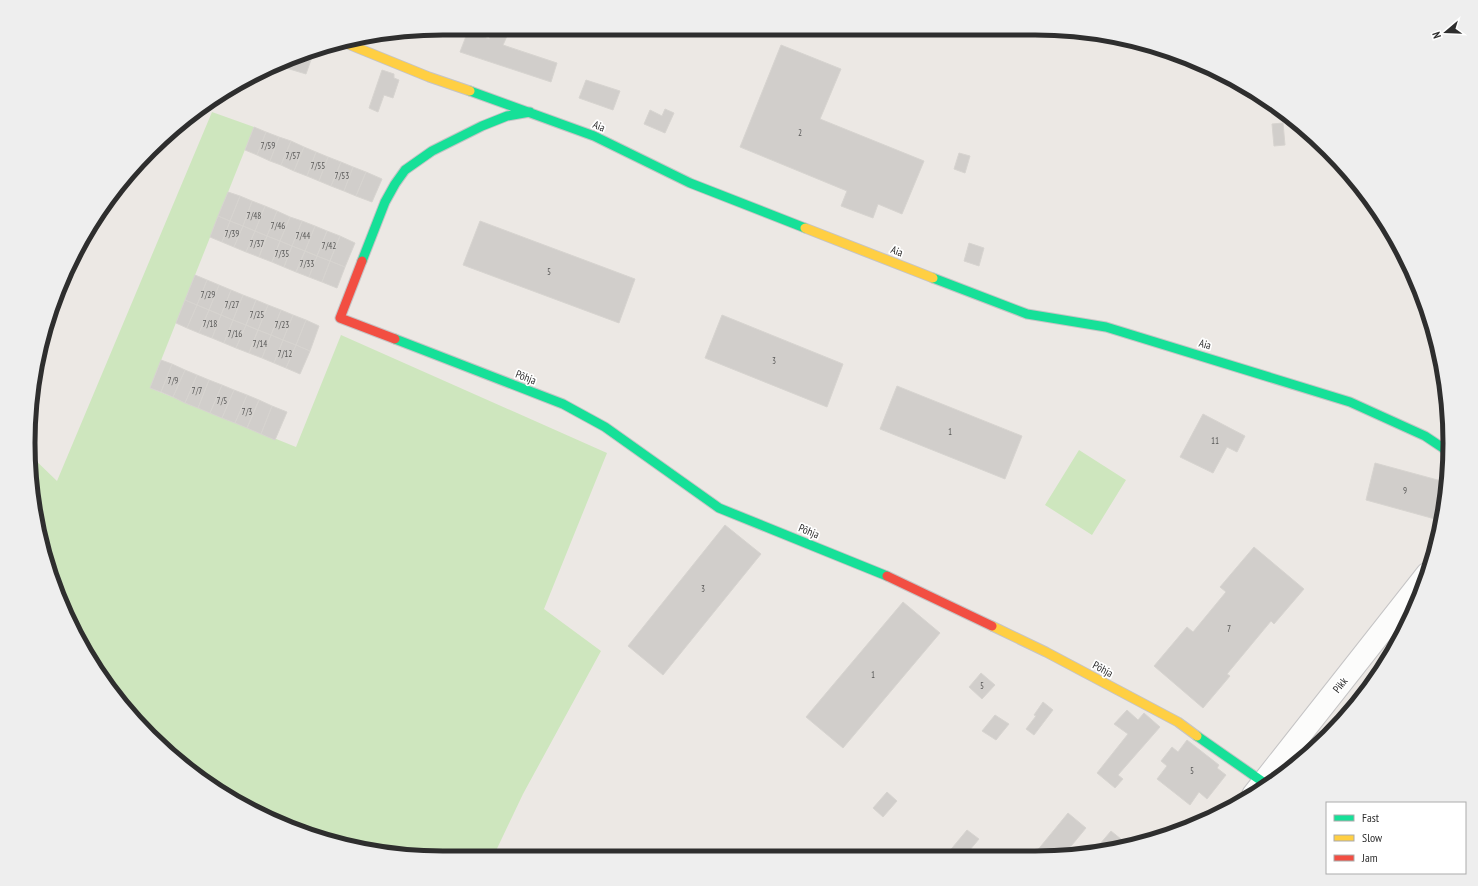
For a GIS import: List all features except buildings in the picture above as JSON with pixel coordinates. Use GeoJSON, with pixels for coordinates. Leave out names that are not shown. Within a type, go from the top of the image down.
{"type":"FeatureCollection","features":[{"type":"Feature","properties":{"kind":"street","name":"Aia"},"geometry":{"type":"LineString","coordinates":[[352,46],[429,77],[594,136],[690,183],[1002,305],[1027,314],[1106,328],[1350,402],[1425,436],[1443,448]]}},
{"type":"Feature","properties":{"kind":"street","name":"Põhja"},"geometry":{"type":"LineString","coordinates":[[530,112],[506,116],[482,126],[432,151],[405,170],[385,202],[340,318],[563,404],[605,427],[719,508],[895,579],[1046,652],[1178,722],[1256,786]]}},
{"type":"Feature","properties":{"kind":"street","name":"Pikk"},"geometry":{"type":"LineString","coordinates":[[1264,781],[1416,588]]}},
{"type":"Feature","properties":{"kind":"green space"},"geometry":{"type":"Polygon","coordinates":[[[212,112],[254,127],[150,388],[296,447],[341,335],[607,453],[544,609],[601,651],[523,794],[496,851],[443,851],[390,848],[337,837],[287,820],[263,809],[216,782],[174,750],[136,712],[119,691],[90,647],[66,599],[49,549],[43,523],[38,496],[36,460],[57,481],[212,112]]]}},
{"type":"Feature","properties":{"kind":"green space"},"geometry":{"type":"Polygon","coordinates":[[[1079,450],[1126,480],[1092,535],[1045,505],[1079,450]]]}},
{"type":"Feature","properties":{"kind":"traffic: fast"},"geometry":{"type":"LineString","coordinates":[[470,91],[594,136],[690,183],[805,228]]}},
{"type":"Feature","properties":{"kind":"traffic: fast"},"geometry":{"type":"LineString","coordinates":[[362,261],[385,202],[405,170],[432,151],[482,126],[507,116],[530,112]]}},
{"type":"Feature","properties":{"kind":"traffic: fast"},"geometry":{"type":"LineString","coordinates":[[933,278],[1027,314],[1106,327],[1350,402],[1425,436],[1443,448]]}},
{"type":"Feature","properties":{"kind":"traffic: fast"},"geometry":{"type":"LineString","coordinates":[[395,339],[563,404],[605,427],[719,508],[887,576]]}},
{"type":"Feature","properties":{"kind":"traffic: fast"},"geometry":{"type":"LineString","coordinates":[[1197,736],[1262,782]]}},
{"type":"Feature","properties":{"kind":"traffic: slow"},"geometry":{"type":"LineString","coordinates":[[352,46],[429,77],[470,91]]}},
{"type":"Feature","properties":{"kind":"traffic: slow"},"geometry":{"type":"LineString","coordinates":[[805,228],[933,278]]}},
{"type":"Feature","properties":{"kind":"traffic: slow"},"geometry":{"type":"LineString","coordinates":[[992,626],[1046,652],[1178,722],[1197,736]]}},
{"type":"Feature","properties":{"kind":"traffic: jam"},"geometry":{"type":"LineString","coordinates":[[362,261],[340,318],[395,339]]}},
{"type":"Feature","properties":{"kind":"traffic: jam"},"geometry":{"type":"LineString","coordinates":[[887,576],[992,626]]}}]}
